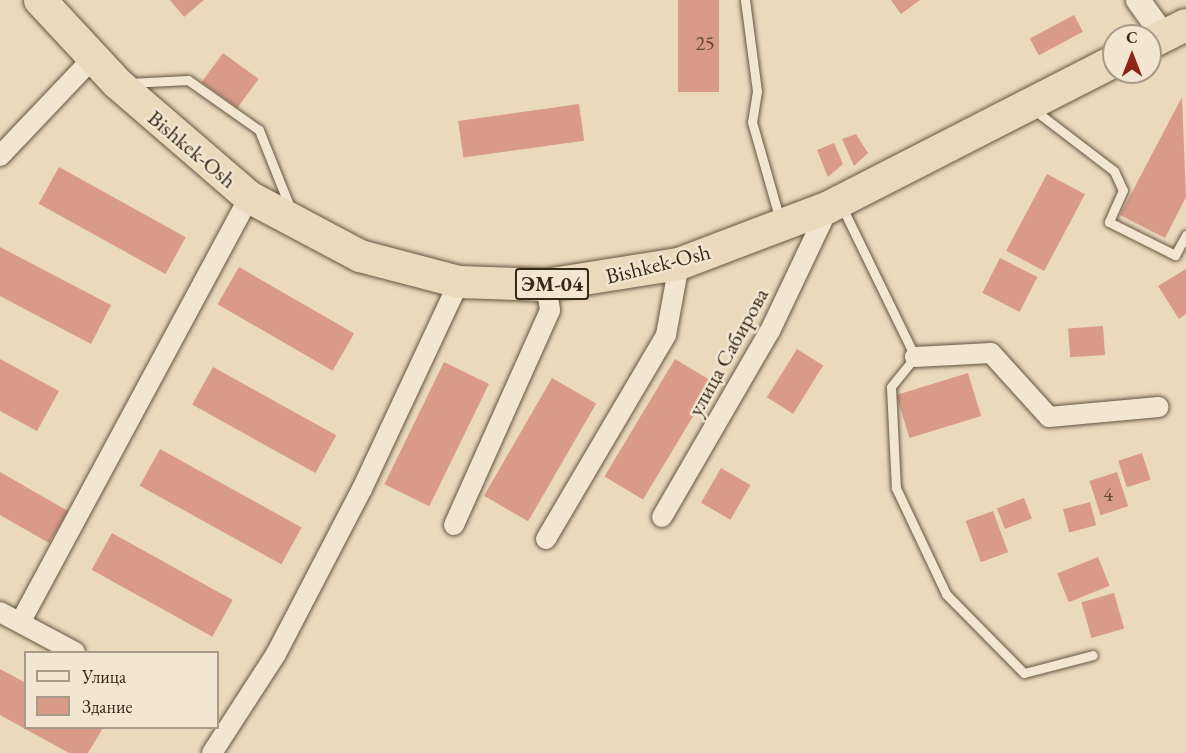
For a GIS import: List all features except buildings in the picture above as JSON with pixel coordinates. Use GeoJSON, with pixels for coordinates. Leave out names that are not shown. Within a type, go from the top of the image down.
{"type":"FeatureCollection","features":[{"type":"Feature","properties":{"kind":"highway","name":"Bishkek-Osh"},"geometry":{"type":"LineString","coordinates":[[40,0],[117,83],[249,197],[298,226],[360,256],[459,282],[546,285],[679,264],[783,227],[834,204],[1102,67]]}},
{"type":"Feature","properties":{"kind":"street"},"geometry":{"type":"LineString","coordinates":[[1138,0],[1167,34]]}},
{"type":"Feature","properties":{"kind":"street"},"geometry":{"type":"LineString","coordinates":[[0,156],[92,58]]}},
{"type":"Feature","properties":{"kind":"street"},"geometry":{"type":"LineString","coordinates":[[21,621],[249,197]]}},
{"type":"Feature","properties":{"kind":"street","name":"улица Сабирова"},"geometry":{"type":"LineString","coordinates":[[662,517],[770,331],[834,204]]}},
{"type":"Feature","properties":{"kind":"street"},"geometry":{"type":"LineString","coordinates":[[546,539],[666,334],[679,264]]}},
{"type":"Feature","properties":{"kind":"street"},"geometry":{"type":"LineString","coordinates":[[213,739],[276,654],[362,489],[459,282]]}},
{"type":"Feature","properties":{"kind":"street"},"geometry":{"type":"LineString","coordinates":[[454,525],[550,310],[546,285]]}},
{"type":"Feature","properties":{"kind":"street"},"geometry":{"type":"LineString","coordinates":[[915,357],[991,353],[1049,417],[1159,407]]}},
{"type":"Feature","properties":{"kind":"street"},"geometry":{"type":"LineString","coordinates":[[0,612],[21,621],[73,651]]}},
{"type":"Feature","properties":{"kind":"lane"},"geometry":{"type":"LineString","coordinates":[[745,0],[757,91],[752,122],[783,227]]}},
{"type":"Feature","properties":{"kind":"lane"},"geometry":{"type":"LineString","coordinates":[[117,83],[188,80],[259,130],[298,226]]}},
{"type":"Feature","properties":{"kind":"lane"},"geometry":{"type":"LineString","coordinates":[[1029,105],[1114,171],[1123,190],[1109,222],[1175,255],[1186,235]]}},
{"type":"Feature","properties":{"kind":"lane"},"geometry":{"type":"LineString","coordinates":[[834,204],[915,357],[891,387],[896,488],[946,594],[1024,673],[1093,655]]}}]}
